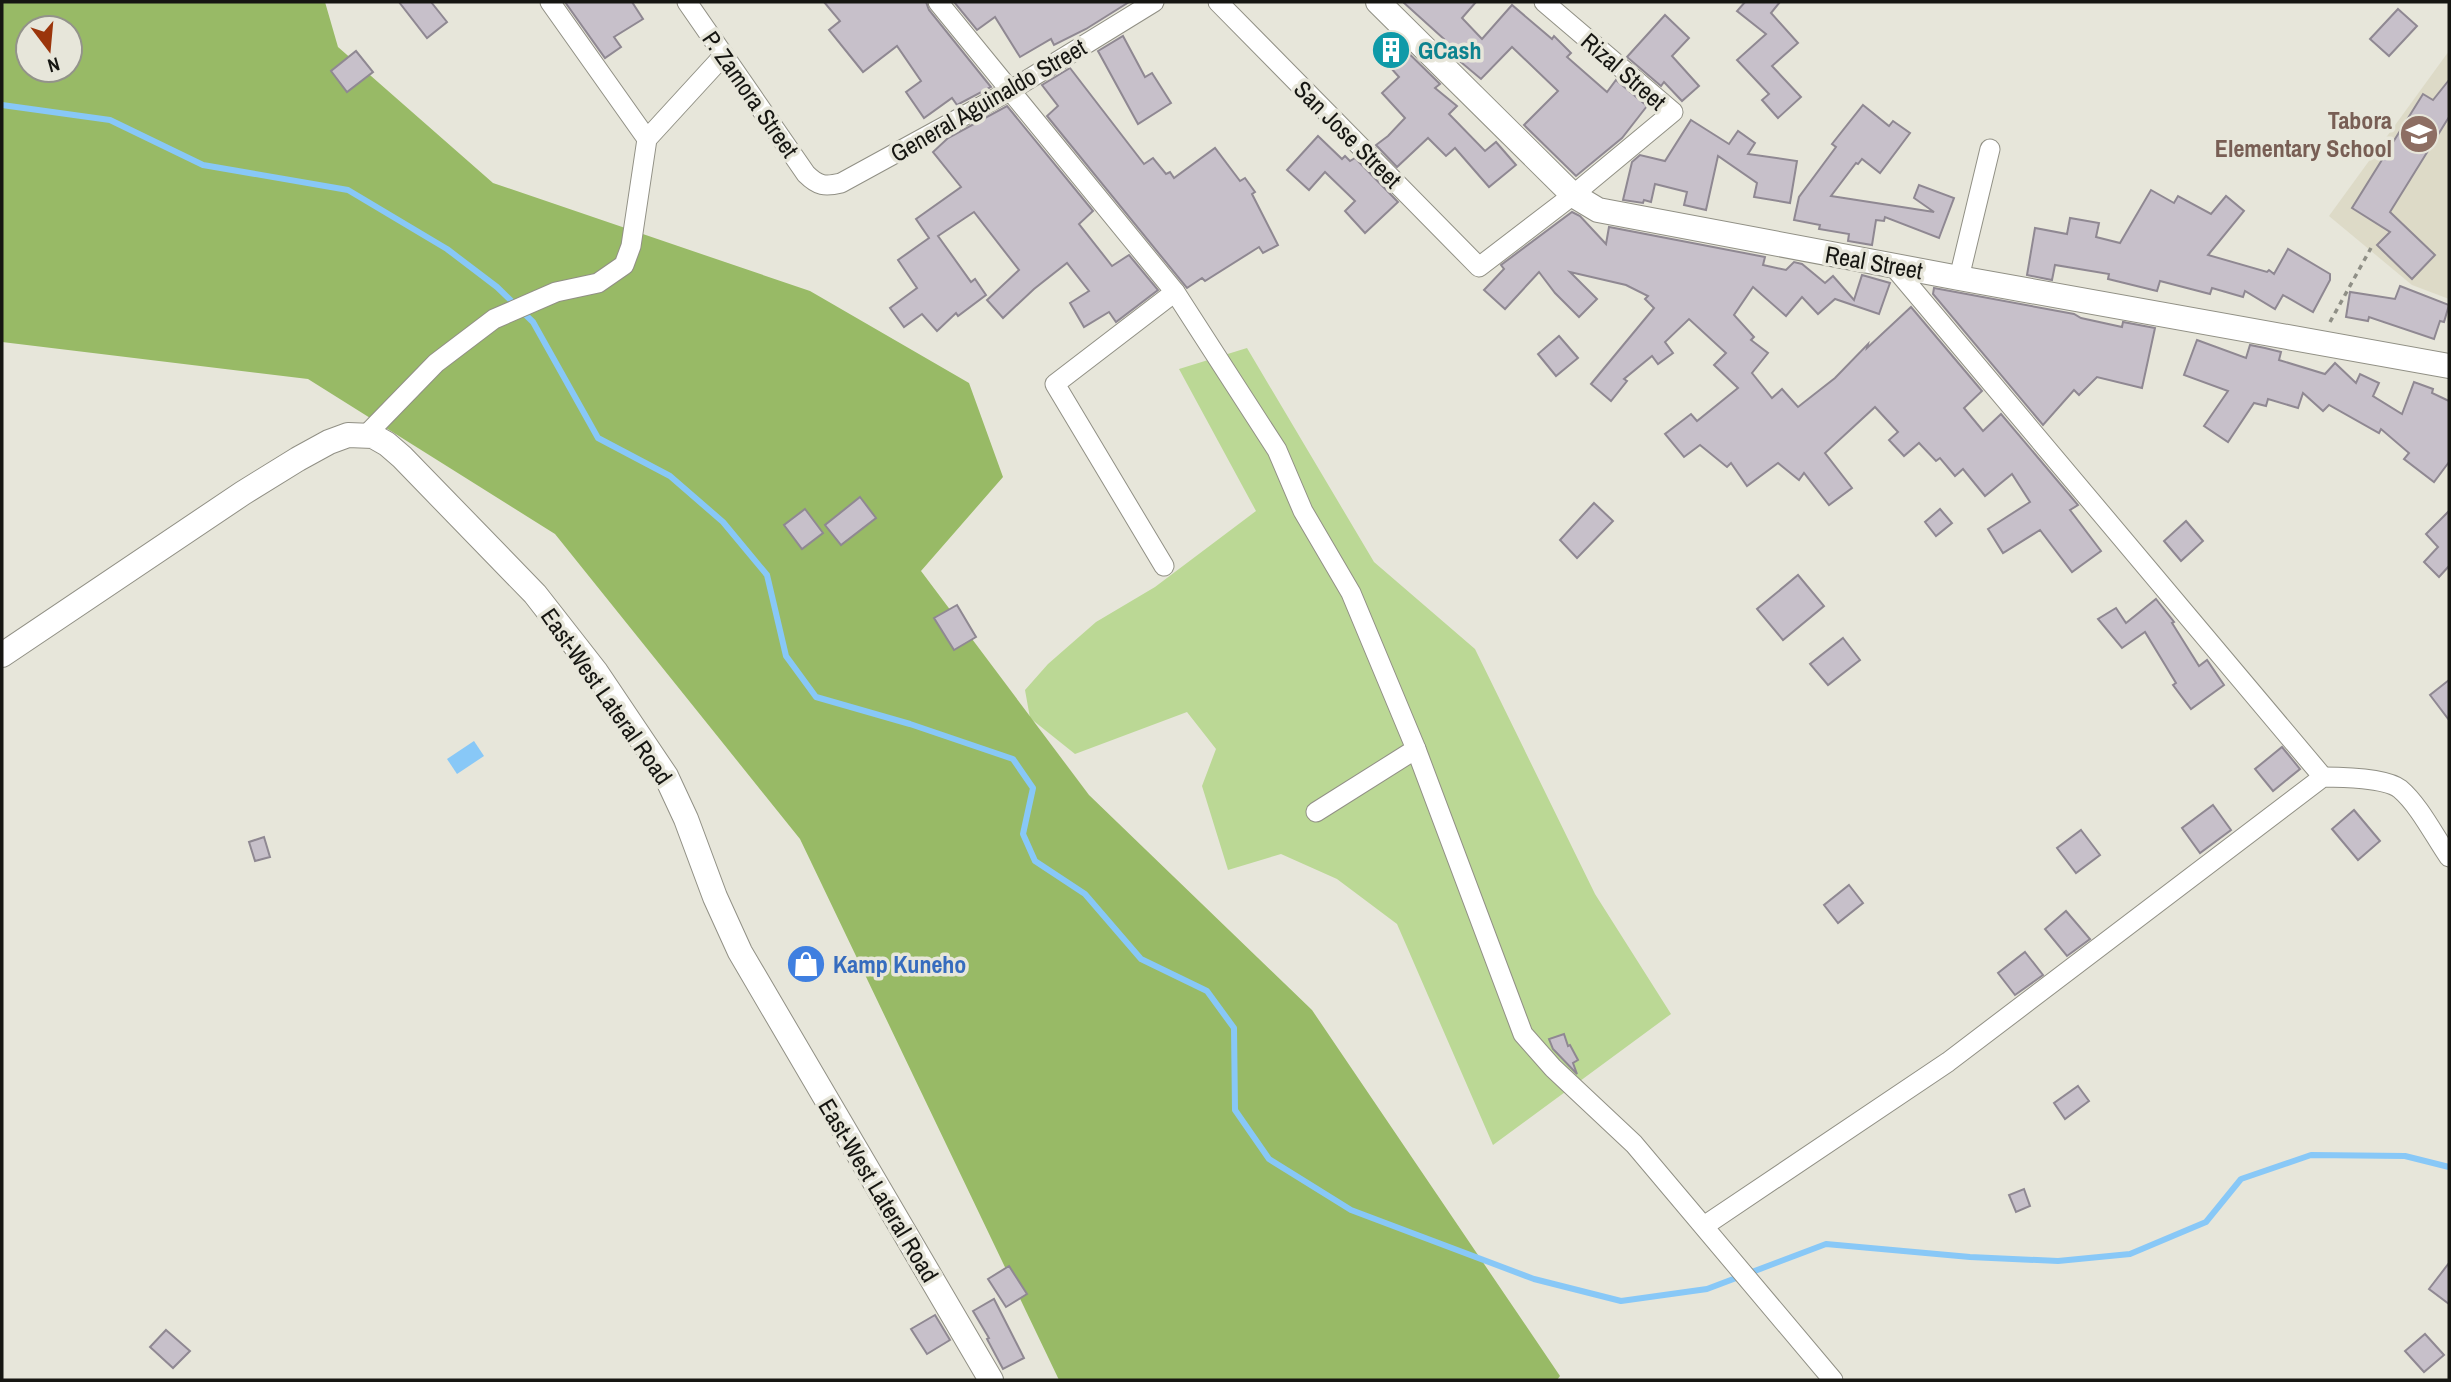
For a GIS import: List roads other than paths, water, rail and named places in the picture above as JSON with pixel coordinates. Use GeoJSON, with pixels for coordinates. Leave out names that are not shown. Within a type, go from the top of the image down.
{"type":"FeatureCollection","features":[{"type":"Feature","properties":{"kind":"main road","name":"Real Street"},"geometry":{"type":"LineString","coordinates":[[1378,2],[1573,195],[1598,210],[2449,366]]}},
{"type":"Feature","properties":{"kind":"main road"},"geometry":{"type":"LineString","coordinates":[[2,655],[274,473],[329,442],[348,435],[366,435]]}},
{"type":"Feature","properties":{"kind":"main road","name":"East-West Lateral Road"},"geometry":{"type":"LineString","coordinates":[[366,435],[380,440],[401,457],[535,594],[596,671],[654,756],[676,795],[721,913],[740,952],[991,1380]]}},
{"type":"Feature","properties":{"kind":"street"},"geometry":{"type":"LineString","coordinates":[[550,2],[647,139]]}},
{"type":"Feature","properties":{"kind":"street","name":"P. Zamora Street"},"geometry":{"type":"LineString","coordinates":[[687,2],[806,174],[816,184]]}},
{"type":"Feature","properties":{"kind":"street"},"geometry":{"type":"LineString","coordinates":[[938,2],[1175,292],[1277,450],[1303,511],[1351,593],[1416,749],[1524,1034],[1553,1069],[1634,1144],[1833,1380]]}},
{"type":"Feature","properties":{"kind":"street","name":"General Aguinaldo Street"},"geometry":{"type":"LineString","coordinates":[[816,184],[829,186],[841,183],[1011,90],[1154,2]]}},
{"type":"Feature","properties":{"kind":"street","name":"San Jose Street"},"geometry":{"type":"LineString","coordinates":[[1218,2],[1479,267],[1573,195]]}},
{"type":"Feature","properties":{"kind":"street","name":"Rizal Street"},"geometry":{"type":"LineString","coordinates":[[1544,2],[1673,112],[1573,195]]}},
{"type":"Feature","properties":{"kind":"street"},"geometry":{"type":"LineString","coordinates":[[366,435],[436,363],[494,319],[556,292],[598,283],[624,265],[631,246],[647,139],[724,55]]}},
{"type":"Feature","properties":{"kind":"street"},"geometry":{"type":"LineString","coordinates":[[1959,278],[1990,149]]}},
{"type":"Feature","properties":{"kind":"street"},"geometry":{"type":"LineString","coordinates":[[1893,266],[2323,777]]}},
{"type":"Feature","properties":{"kind":"street"},"geometry":{"type":"LineString","coordinates":[[1164,566],[1055,384],[1175,292]]}},
{"type":"Feature","properties":{"kind":"street"},"geometry":{"type":"LineString","coordinates":[[1316,812],[1416,749]]}},
{"type":"Feature","properties":{"kind":"street"},"geometry":{"type":"LineString","coordinates":[[1704,1226],[1948,1062],[2323,777],[2354,777],[2398,787],[2413,804],[2449,857]]}},
{"type":"Feature","properties":{"kind":"water"},"geometry":{"type":"Polygon","coordinates":[[[474,741],[484,756],[457,774],[447,759],[474,741]]]}},
{"type":"Feature","properties":{"kind":"waterway"},"geometry":{"type":"LineString","coordinates":[[2,105],[110,120],[203,165],[348,190],[447,249],[497,287],[533,322],[598,438],[670,476],[723,522],[767,575],[786,656],[816,697],[910,724],[1013,759],[1033,788],[1023,834],[1035,861],[1085,894],[1141,959],[1207,991],[1234,1028],[1235,1110],[1269,1159],[1351,1210],[1534,1279],[1621,1301],[1707,1289],[1826,1244],[1970,1257],[2058,1261],[2130,1254],[2206,1222],[2241,1179],[2311,1155],[2405,1156],[2449,1167]]}},
{"type":"Feature","properties":{"kind":"place","name":"GCash"},"geometry":{"type":"Point","coordinates":[1391,50]}},
{"type":"Feature","properties":{"kind":"place","name":"Tabora Elementary School"},"geometry":{"type":"Point","coordinates":[2419,134]}},
{"type":"Feature","properties":{"kind":"place","name":"Kamp Kuneho"},"geometry":{"type":"Point","coordinates":[806,964]}}]}
